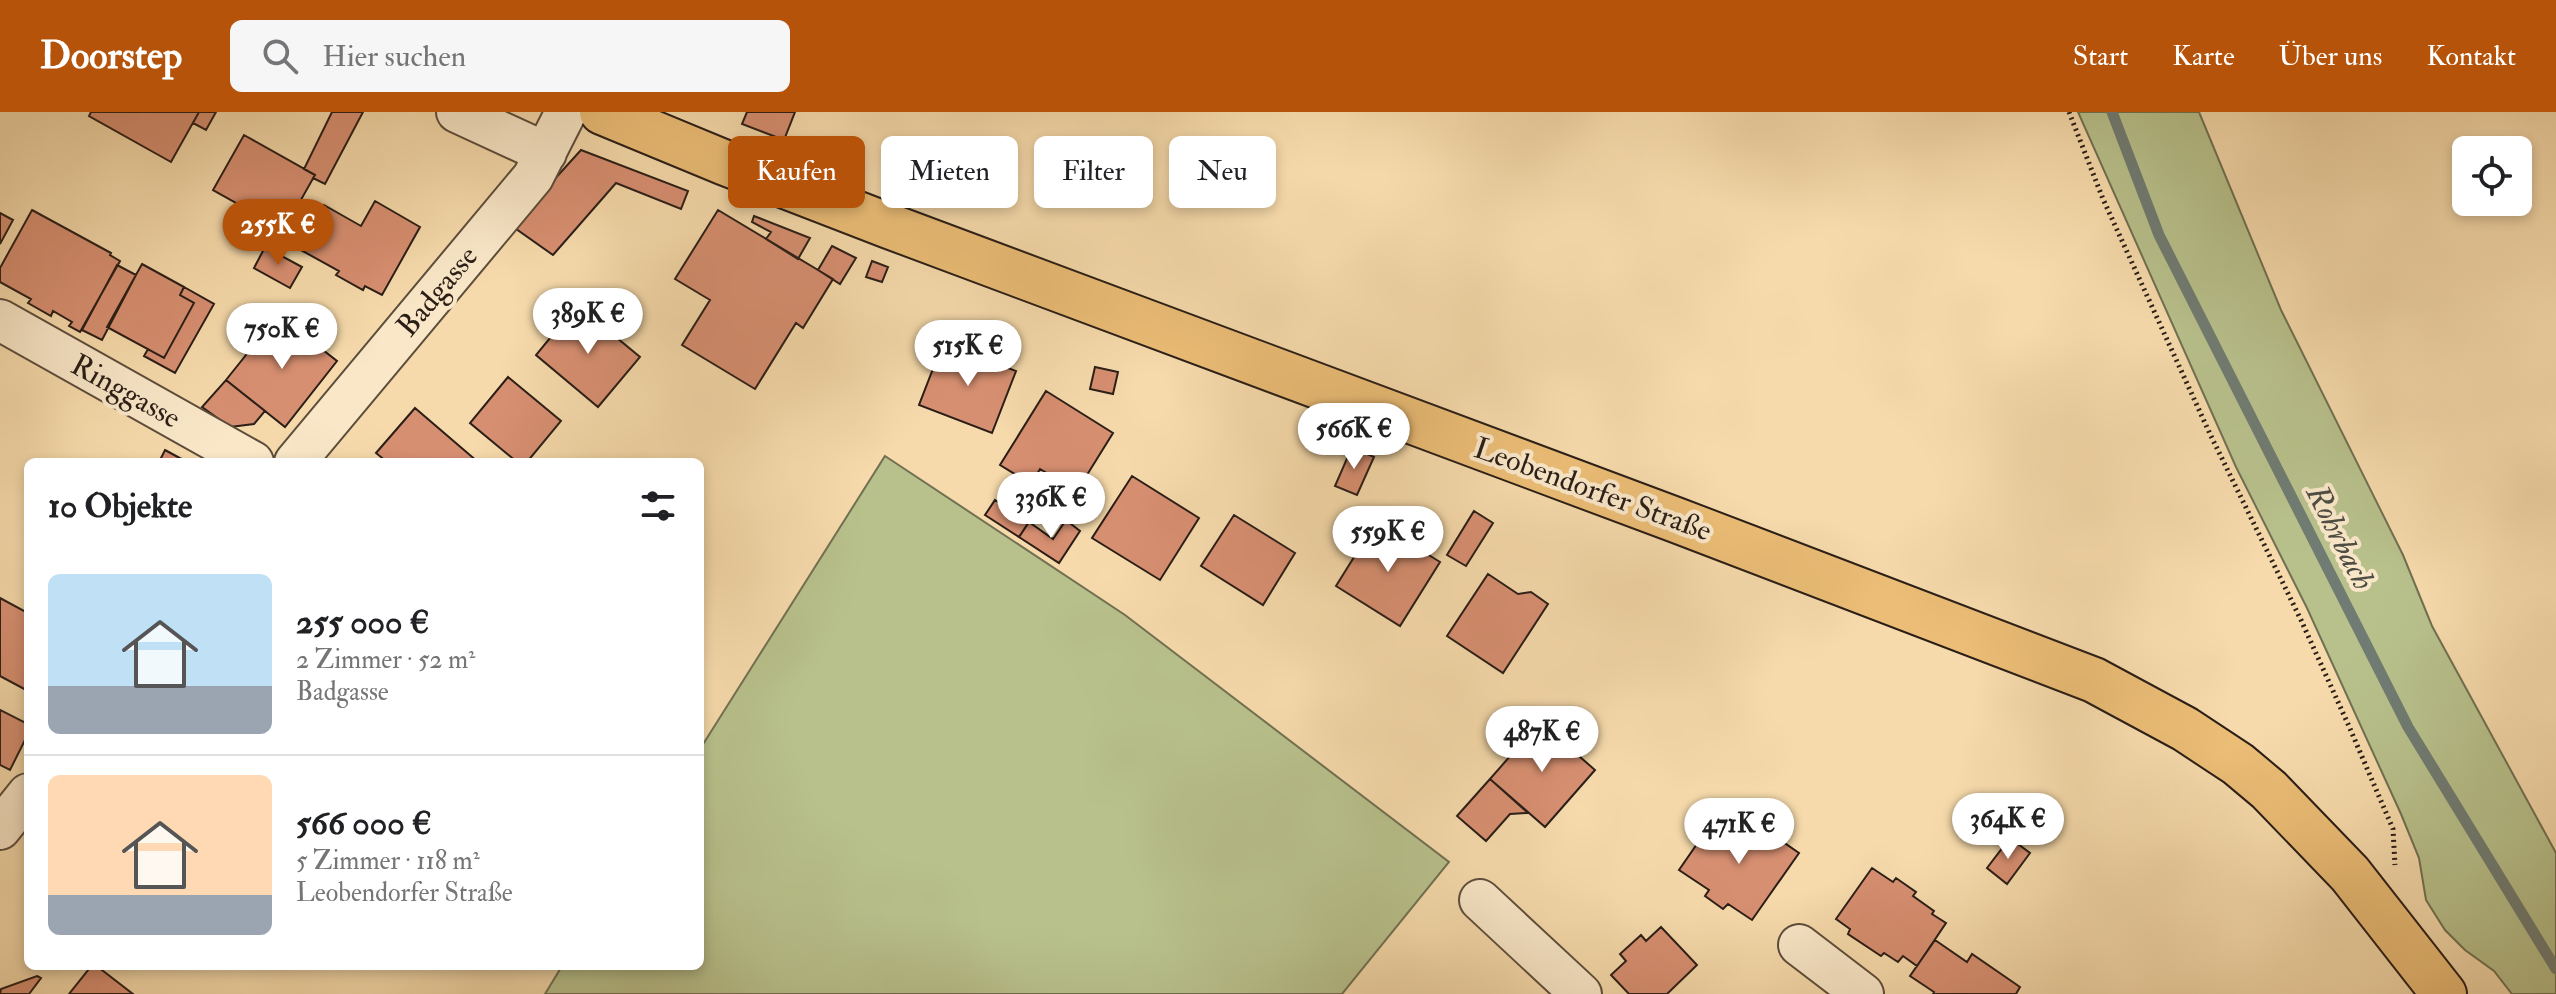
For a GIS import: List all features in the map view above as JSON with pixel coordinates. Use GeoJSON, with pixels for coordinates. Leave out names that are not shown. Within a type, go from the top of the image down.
{"type":"FeatureCollection","features":[{"type":"Feature","properties":{"kind":"main road","name":"Leobendorfer Straße"},"geometry":{"type":"LineString","coordinates":[[602,112],[889,226],[1690,525],[2094,680],[2185,729],[2238,764],[2269,790],[2310,831],[2382,914],[2444,994]]}},
{"type":"Feature","properties":{"kind":"street"},"geometry":{"type":"LineString","coordinates":[[457,112],[546,153]]}},
{"type":"Feature","properties":{"kind":"street","name":"Badgasse"},"geometry":{"type":"LineString","coordinates":[[298,458],[533,177],[566,112]]}},
{"type":"Feature","properties":{"kind":"street","name":"Ringgasse"},"geometry":{"type":"LineString","coordinates":[[0,320],[246,458]]}},
{"type":"Feature","properties":{"kind":"street"},"geometry":{"type":"LineString","coordinates":[[0,829],[24,799]]}},
{"type":"Feature","properties":{"kind":"street"},"geometry":{"type":"LineString","coordinates":[[1480,900],[1581,994]]}},
{"type":"Feature","properties":{"kind":"street"},"geometry":{"type":"LineString","coordinates":[[1799,945],[1863,994]]}},
{"type":"Feature","properties":{"kind":"path"},"geometry":{"type":"LineString","coordinates":[[2069,112],[2109,213],[2210,434],[2301,620],[2393,829],[2396,862],[2382,914]]}},
{"type":"Feature","properties":{"kind":"green space"},"geometry":{"type":"Polygon","coordinates":[[[2078,112],[2199,112],[2281,310],[2403,555],[2432,626],[2556,853],[2556,994],[2512,994],[2494,971],[2465,950],[2445,930],[2426,900],[2419,858],[2401,814],[2307,608],[2236,467],[2078,112]]]}},
{"type":"Feature","properties":{"kind":"green space"},"geometry":{"type":"Polygon","coordinates":[[[885,456],[1125,615],[1449,862],[1342,994],[545,994],[560,970],[704,970],[704,743],[885,456]]]}},
{"type":"Feature","properties":{"kind":"building"},"geometry":{"type":"Polygon","coordinates":[[[91,112],[199,112],[171,162],[89,116],[91,112]]]}},
{"type":"Feature","properties":{"kind":"building"},"geometry":{"type":"Polygon","coordinates":[[[199,112],[216,112],[206,130],[193,123],[199,112]]]}},
{"type":"Feature","properties":{"kind":"building"},"geometry":{"type":"Polygon","coordinates":[[[332,112],[363,112],[325,184],[304,169],[332,112]]]}},
{"type":"Feature","properties":{"kind":"building"},"geometry":{"type":"Polygon","coordinates":[[[747,112],[795,112],[786,136],[774,136],[742,124],[747,112]]]}},
{"type":"Feature","properties":{"kind":"building"},"geometry":{"type":"Polygon","coordinates":[[[244,135],[315,175],[284,230],[213,190],[244,135]]]}},
{"type":"Feature","properties":{"kind":"building"},"geometry":{"type":"Polygon","coordinates":[[[581,150],[688,191],[681,209],[616,183],[553,255],[512,226],[581,150]]]}},
{"type":"Feature","properties":{"kind":"building"},"geometry":{"type":"Polygon","coordinates":[[[375,201],[420,227],[382,295],[365,286],[363,290],[336,275],[339,271],[299,249],[324,205],[361,226],[375,201]]]}},
{"type":"Feature","properties":{"kind":"building"},"geometry":{"type":"Polygon","coordinates":[[[32,210],[111,253],[120,261],[80,332],[69,326],[72,322],[53,311],[51,316],[28,303],[31,299],[0,282],[0,268],[32,210]]]}},
{"type":"Feature","properties":{"kind":"building"},"geometry":{"type":"Polygon","coordinates":[[[718,210],[833,279],[803,328],[796,323],[755,389],[682,345],[710,300],[675,279],[718,210]]]}},
{"type":"Feature","properties":{"kind":"building"},"geometry":{"type":"Polygon","coordinates":[[[0,213],[13,220],[0,244],[0,213]]]}},
{"type":"Feature","properties":{"kind":"building"},"geometry":{"type":"Polygon","coordinates":[[[754,216],[810,238],[798,259],[766,239],[771,232],[752,222],[754,216]]]}},
{"type":"Feature","properties":{"kind":"building"},"geometry":{"type":"Polygon","coordinates":[[[832,246],[856,258],[840,284],[818,270],[832,246]]]}},
{"type":"Feature","properties":{"kind":"building"},"geometry":{"type":"Polygon","coordinates":[[[265,247],[302,267],[290,288],[254,268],[265,247]]]}},
{"type":"Feature","properties":{"kind":"building"},"geometry":{"type":"Polygon","coordinates":[[[872,261],[888,267],[882,282],[866,277],[872,261]]]}},
{"type":"Feature","properties":{"kind":"building"},"geometry":{"type":"Polygon","coordinates":[[[142,264],[184,287],[180,295],[194,303],[164,358],[107,327],[142,264]]]}},
{"type":"Feature","properties":{"kind":"building"},"geometry":{"type":"Polygon","coordinates":[[[117,265],[136,275],[102,340],[82,330],[117,265]]]}},
{"type":"Feature","properties":{"kind":"building"},"geometry":{"type":"Polygon","coordinates":[[[184,287],[214,304],[175,373],[144,356],[148,349],[164,358],[194,303],[180,295],[184,287]]]}},
{"type":"Feature","properties":{"kind":"building"},"geometry":{"type":"Polygon","coordinates":[[[577,305],[640,357],[598,407],[536,355],[577,305]]]}},
{"type":"Feature","properties":{"kind":"building"},"geometry":{"type":"Polygon","coordinates":[[[278,315],[337,361],[285,427],[226,380],[278,315]]]}},
{"type":"Feature","properties":{"kind":"building"},"geometry":{"type":"Polygon","coordinates":[[[943,343],[1016,371],[992,433],[919,405],[943,343]]]}},
{"type":"Feature","properties":{"kind":"building"},"geometry":{"type":"Polygon","coordinates":[[[1095,367],[1118,372],[1113,394],[1090,389],[1095,367]]]}},
{"type":"Feature","properties":{"kind":"building"},"geometry":{"type":"Polygon","coordinates":[[[508,377],[561,421],[530,458],[512,458],[470,423],[508,377]]]}},
{"type":"Feature","properties":{"kind":"building"},"geometry":{"type":"Polygon","coordinates":[[[226,380],[265,411],[254,424],[230,427],[202,407],[226,380]]]}},
{"type":"Feature","properties":{"kind":"building"},"geometry":{"type":"Polygon","coordinates":[[[1046,391],[1113,433],[1077,491],[1040,469],[1031,484],[1000,465],[1046,391]]]}},
{"type":"Feature","properties":{"kind":"building"},"geometry":{"type":"Polygon","coordinates":[[[415,408],[473,458],[382,458],[376,453],[415,408]]]}},
{"type":"Feature","properties":{"kind":"building"},"geometry":{"type":"Polygon","coordinates":[[[1352,447],[1374,457],[1357,495],[1335,486],[1352,447]]]}},
{"type":"Feature","properties":{"kind":"building"},"geometry":{"type":"Polygon","coordinates":[[[165,450],[180,458],[161,458],[165,450]]]}},
{"type":"Feature","properties":{"kind":"building"},"geometry":{"type":"Polygon","coordinates":[[[1132,476],[1199,518],[1160,580],[1092,538],[1132,476]]]}},
{"type":"Feature","properties":{"kind":"building"},"geometry":{"type":"Polygon","coordinates":[[[995,500],[1029,522],[1019,537],[985,515],[995,500]]]}},
{"type":"Feature","properties":{"kind":"building"},"geometry":{"type":"Polygon","coordinates":[[[1474,511],[1493,523],[1466,566],[1447,555],[1474,511]]]}},
{"type":"Feature","properties":{"kind":"building"},"geometry":{"type":"Polygon","coordinates":[[[1234,515],[1295,553],[1263,605],[1201,566],[1234,515]]]}},
{"type":"Feature","properties":{"kind":"building"},"geometry":{"type":"Polygon","coordinates":[[[1066,520],[1080,531],[1059,563],[1019,537],[1029,522],[1053,539],[1066,520]]]}},
{"type":"Feature","properties":{"kind":"building"},"geometry":{"type":"Polygon","coordinates":[[[1376,522],[1440,562],[1400,626],[1336,586],[1376,522]]]}},
{"type":"Feature","properties":{"kind":"building"},"geometry":{"type":"Polygon","coordinates":[[[1488,574],[1518,594],[1531,592],[1548,604],[1503,673],[1447,636],[1488,574]]]}},
{"type":"Feature","properties":{"kind":"building"},"geometry":{"type":"Polygon","coordinates":[[[0,598],[24,611],[24,689],[0,676],[0,598]]]}},
{"type":"Feature","properties":{"kind":"building"},"geometry":{"type":"Polygon","coordinates":[[[0,710],[24,722],[24,742],[10,770],[0,765],[0,710]]]}},
{"type":"Feature","properties":{"kind":"building"},"geometry":{"type":"Polygon","coordinates":[[[1540,722],[1595,770],[1545,827],[1490,779],[1540,722]]]}},
{"type":"Feature","properties":{"kind":"building"},"geometry":{"type":"Polygon","coordinates":[[[1490,779],[1528,813],[1510,814],[1486,841],[1457,816],[1490,779]]]}},
{"type":"Feature","properties":{"kind":"building"},"geometry":{"type":"Polygon","coordinates":[[[1715,818],[1743,837],[1754,822],[1799,853],[1752,920],[1728,904],[1723,909],[1705,896],[1709,890],[1679,870],[1715,818]]]}},
{"type":"Feature","properties":{"kind":"building"},"geometry":{"type":"Polygon","coordinates":[[[2010,838],[2030,853],[2007,884],[1987,868],[2010,838]]]}},
{"type":"Feature","properties":{"kind":"building"},"geometry":{"type":"Polygon","coordinates":[[[1872,868],[1893,882],[1896,878],[1916,892],[1913,896],[1946,923],[1917,966],[1903,956],[1898,962],[1884,953],[1881,956],[1848,934],[1850,929],[1836,919],[1872,868]]]}},
{"type":"Feature","properties":{"kind":"building"},"geometry":{"type":"Polygon","coordinates":[[[1661,927],[1697,965],[1667,994],[1629,994],[1611,975],[1626,961],[1620,954],[1641,935],[1646,941],[1661,927]]]}},
{"type":"Feature","properties":{"kind":"building"},"geometry":{"type":"Polygon","coordinates":[[[1935,940],[1967,962],[1972,954],[2020,987],[2016,994],[1933,994],[1910,976],[1935,940]]]}},
{"type":"Feature","properties":{"kind":"building"},"geometry":{"type":"Polygon","coordinates":[[[88,970],[102,970],[133,994],[69,994],[88,970]]]}},
{"type":"Feature","properties":{"kind":"building"},"geometry":{"type":"Polygon","coordinates":[[[37,976],[41,978],[29,994],[0,994],[1,989],[37,976]]]}},
{"type":"Feature","properties":{"kind":"waterway","name":"Rohrbach"},"geometry":{"type":"LineString","coordinates":[[2112,112],[2159,235],[2408,727],[2556,969]]}}]}
